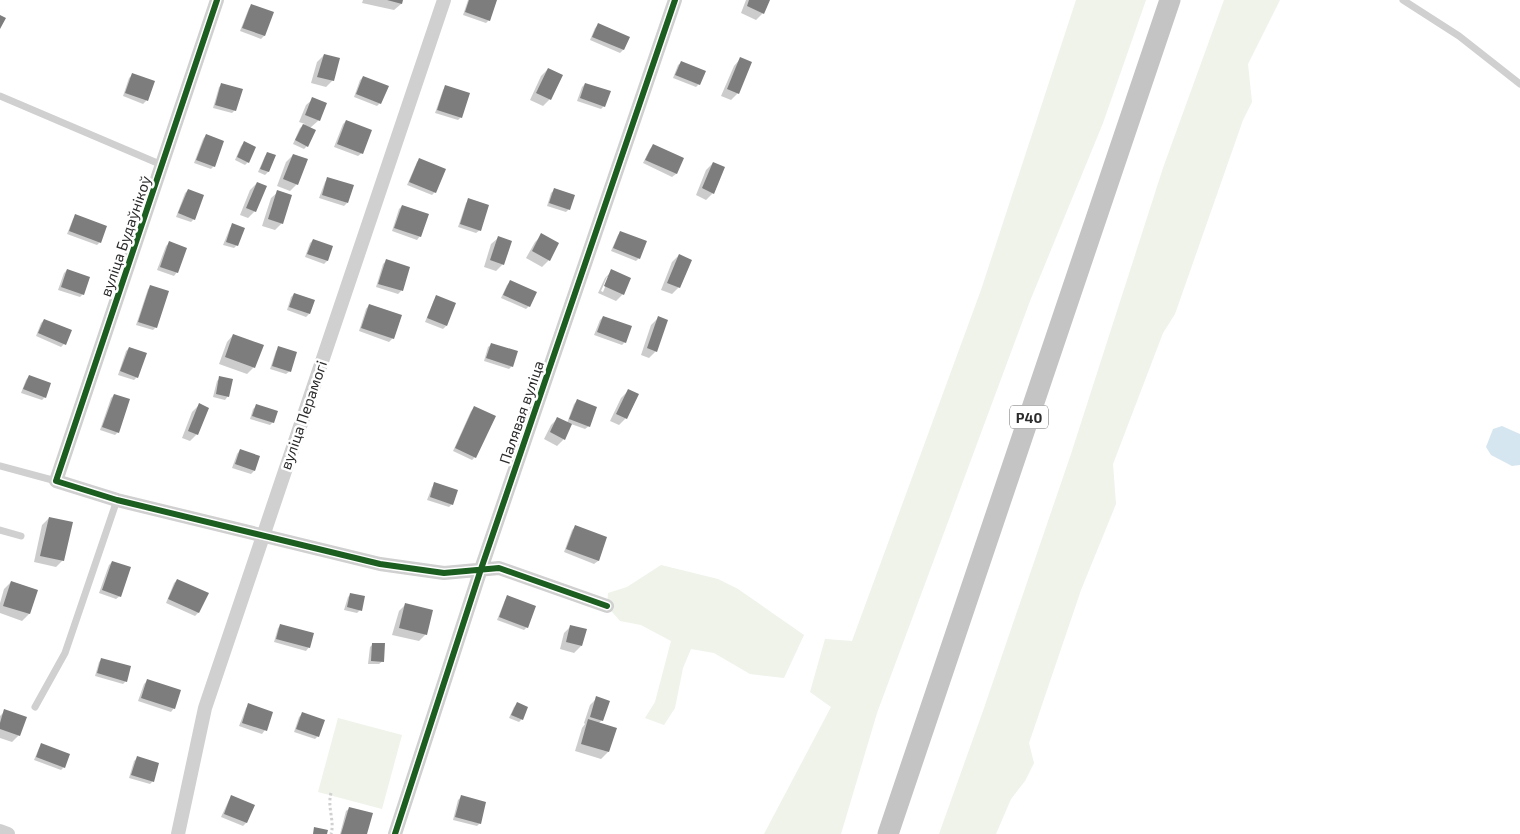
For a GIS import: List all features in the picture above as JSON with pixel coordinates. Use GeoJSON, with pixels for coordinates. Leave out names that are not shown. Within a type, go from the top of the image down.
{"type":"FeatureCollection","features":[{"type":"Feature","properties":{"kind":"main road","name":"Р40"},"geometry":{"type":"LineString","coordinates":[[888,834],[1170,0]]}},
{"type":"Feature","properties":{"kind":"street","name":"вуліца Будаўнікоў"},"geometry":{"type":"LineString","coordinates":[[56,481],[218,0]]}},
{"type":"Feature","properties":{"kind":"street","name":"вуліца Перамогі"},"geometry":{"type":"LineString","coordinates":[[178,834],[205,708],[444,0]]}},
{"type":"Feature","properties":{"kind":"street","name":"Палявая вуліца"},"geometry":{"type":"LineString","coordinates":[[395,834],[481,569],[675,0]]}},
{"type":"Feature","properties":{"kind":"street"},"geometry":{"type":"LineString","coordinates":[[56,481],[116,500],[263,534],[380,564],[444,573],[499,568],[607,606]]}},
{"type":"Feature","properties":{"kind":"street"},"geometry":{"type":"LineString","coordinates":[[0,831],[8,834]]}},
{"type":"Feature","properties":{"kind":"lane"},"geometry":{"type":"LineString","coordinates":[[1403,0],[1459,36],[1520,84]]}},
{"type":"Feature","properties":{"kind":"lane"},"geometry":{"type":"LineString","coordinates":[[0,96],[162,165]]}},
{"type":"Feature","properties":{"kind":"lane"},"geometry":{"type":"LineString","coordinates":[[0,466],[56,481]]}},
{"type":"Feature","properties":{"kind":"lane"},"geometry":{"type":"LineString","coordinates":[[35,707],[65,653],[116,500]]}},
{"type":"Feature","properties":{"kind":"lane"},"geometry":{"type":"LineString","coordinates":[[0,530],[21,536]]}},
{"type":"Feature","properties":{"kind":"path"},"geometry":{"type":"LineString","coordinates":[[331,793],[328,802],[332,828],[331,834]]}},
{"type":"Feature","properties":{"kind":"shaded area"},"geometry":{"type":"Polygon","coordinates":[[[1076,0],[1146,0],[1103,123],[1030,301],[877,713],[841,834],[764,834],[831,707],[810,692],[825,639],[852,641],[981,290],[1076,0]]]}},
{"type":"Feature","properties":{"kind":"shaded area"},"geometry":{"type":"Polygon","coordinates":[[[1224,0],[1280,0],[1248,64],[1252,102],[1243,120],[1175,314],[1163,333],[1113,464],[1116,504],[1081,590],[1029,743],[1034,763],[1025,781],[1011,799],[996,834],[939,834],[1071,454],[1163,168],[1224,0]]]}},
{"type":"Feature","properties":{"kind":"shaded area"},"geometry":{"type":"Polygon","coordinates":[[[1502,426],[1520,434],[1520,465],[1512,466],[1491,455],[1486,447],[1493,429],[1502,426]]]}},
{"type":"Feature","properties":{"kind":"shaded area"},"geometry":{"type":"Polygon","coordinates":[[[661,565],[718,579],[738,589],[804,635],[784,678],[750,674],[714,653],[691,649],[683,668],[675,708],[664,725],[645,718],[655,702],[671,641],[641,625],[620,621],[607,606],[608,593],[627,587],[661,565]]]}},
{"type":"Feature","properties":{"kind":"shaded area"},"geometry":{"type":"Polygon","coordinates":[[[338,718],[402,735],[382,809],[318,792],[338,718]]]}},
{"type":"Feature","properties":{"kind":"building"},"geometry":{"type":"Polygon","coordinates":[[[387,0],[403,0],[402,4],[387,0]]]}},
{"type":"Feature","properties":{"kind":"building"},"geometry":{"type":"Polygon","coordinates":[[[469,0],[497,0],[490,21],[465,12],[469,0]]]}},
{"type":"Feature","properties":{"kind":"building"},"geometry":{"type":"Polygon","coordinates":[[[749,0],[770,0],[764,14],[747,6],[749,0]]]}},
{"type":"Feature","properties":{"kind":"building"},"geometry":{"type":"Polygon","coordinates":[[[251,4],[274,12],[265,36],[242,28],[251,4]]]}},
{"type":"Feature","properties":{"kind":"building"},"geometry":{"type":"Polygon","coordinates":[[[0,15],[6,18],[0,29],[0,15]]]}},
{"type":"Feature","properties":{"kind":"building"},"geometry":{"type":"Polygon","coordinates":[[[598,23],[630,37],[624,50],[592,37],[598,23]]]}},
{"type":"Feature","properties":{"kind":"building"},"geometry":{"type":"Polygon","coordinates":[[[324,54],[340,58],[334,81],[317,77],[324,54]]]}},
{"type":"Feature","properties":{"kind":"building"},"geometry":{"type":"Polygon","coordinates":[[[740,57],[752,62],[739,94],[727,89],[740,57]]]}},
{"type":"Feature","properties":{"kind":"building"},"geometry":{"type":"Polygon","coordinates":[[[681,61],[706,71],[700,85],[675,75],[681,61]]]}},
{"type":"Feature","properties":{"kind":"building"},"geometry":{"type":"Polygon","coordinates":[[[548,68],[563,75],[551,100],[536,93],[548,68]]]}},
{"type":"Feature","properties":{"kind":"building"},"geometry":{"type":"Polygon","coordinates":[[[132,73],[155,81],[148,101],[125,93],[132,73]]]}},
{"type":"Feature","properties":{"kind":"building"},"geometry":{"type":"Polygon","coordinates":[[[363,76],[389,86],[381,104],[356,94],[363,76]]]}},
{"type":"Feature","properties":{"kind":"building"},"geometry":{"type":"Polygon","coordinates":[[[221,83],[243,89],[236,111],[215,105],[221,83]]]}},
{"type":"Feature","properties":{"kind":"building"},"geometry":{"type":"Polygon","coordinates":[[[585,83],[611,91],[605,107],[580,98],[585,83]]]}},
{"type":"Feature","properties":{"kind":"building"},"geometry":{"type":"Polygon","coordinates":[[[445,85],[470,93],[462,118],[437,110],[445,85]]]}},
{"type":"Feature","properties":{"kind":"building"},"geometry":{"type":"Polygon","coordinates":[[[312,97],[327,103],[320,121],[305,115],[312,97]]]}},
{"type":"Feature","properties":{"kind":"building"},"geometry":{"type":"Polygon","coordinates":[[[346,120],[372,130],[363,154],[337,144],[346,120]]]}},
{"type":"Feature","properties":{"kind":"building"},"geometry":{"type":"Polygon","coordinates":[[[303,124],[316,130],[308,147],[295,140],[303,124]]]}},
{"type":"Feature","properties":{"kind":"building"},"geometry":{"type":"Polygon","coordinates":[[[206,134],[224,141],[215,167],[196,160],[206,134]]]}},
{"type":"Feature","properties":{"kind":"building"},"geometry":{"type":"Polygon","coordinates":[[[244,141],[256,147],[249,163],[237,157],[244,141]]]}},
{"type":"Feature","properties":{"kind":"building"},"geometry":{"type":"Polygon","coordinates":[[[653,144],[684,158],[677,174],[645,160],[653,144]]]}},
{"type":"Feature","properties":{"kind":"building"},"geometry":{"type":"Polygon","coordinates":[[[267,152],[276,155],[269,172],[260,169],[267,152]]]}},
{"type":"Feature","properties":{"kind":"building"},"geometry":{"type":"Polygon","coordinates":[[[293,154],[308,159],[298,185],[283,179],[293,154]]]}},
{"type":"Feature","properties":{"kind":"building"},"geometry":{"type":"Polygon","coordinates":[[[419,158],[446,169],[436,193],[409,182],[419,158]]]}},
{"type":"Feature","properties":{"kind":"building"},"geometry":{"type":"Polygon","coordinates":[[[713,162],[725,167],[714,194],[702,188],[713,162]]]}},
{"type":"Feature","properties":{"kind":"building"},"geometry":{"type":"Polygon","coordinates":[[[327,177],[354,185],[348,203],[322,195],[327,177]]]}},
{"type":"Feature","properties":{"kind":"building"},"geometry":{"type":"Polygon","coordinates":[[[257,182],[267,186],[256,212],[246,208],[257,182]]]}},
{"type":"Feature","properties":{"kind":"building"},"geometry":{"type":"Polygon","coordinates":[[[554,188],[575,195],[570,210],[549,203],[554,188]]]}},
{"type":"Feature","properties":{"kind":"building"},"geometry":{"type":"Polygon","coordinates":[[[188,189],[204,195],[195,220],[178,213],[188,189]]]}},
{"type":"Feature","properties":{"kind":"building"},"geometry":{"type":"Polygon","coordinates":[[[277,190],[292,195],[283,224],[268,219],[277,190]]]}},
{"type":"Feature","properties":{"kind":"building"},"geometry":{"type":"Polygon","coordinates":[[[468,198],[489,205],[481,231],[460,224],[468,198]]]}},
{"type":"Feature","properties":{"kind":"building"},"geometry":{"type":"Polygon","coordinates":[[[402,205],[429,214],[421,237],[394,228],[402,205]]]}},
{"type":"Feature","properties":{"kind":"building"},"geometry":{"type":"Polygon","coordinates":[[[75,214],[107,226],[101,243],[69,231],[75,214]]]}},
{"type":"Feature","properties":{"kind":"building"},"geometry":{"type":"Polygon","coordinates":[[[232,223],[245,228],[238,246],[226,242],[232,223]]]}},
{"type":"Feature","properties":{"kind":"building"},"geometry":{"type":"Polygon","coordinates":[[[620,231],[647,241],[640,259],[613,248],[620,231]]]}},
{"type":"Feature","properties":{"kind":"building"},"geometry":{"type":"Polygon","coordinates":[[[541,233],[559,243],[550,261],[532,251],[541,233]]]}},
{"type":"Feature","properties":{"kind":"building"},"geometry":{"type":"Polygon","coordinates":[[[498,236],[512,241],[504,265],[490,260],[498,236]]]}},
{"type":"Feature","properties":{"kind":"building"},"geometry":{"type":"Polygon","coordinates":[[[313,239],[333,246],[328,261],[307,254],[313,239]]]}},
{"type":"Feature","properties":{"kind":"building"},"geometry":{"type":"Polygon","coordinates":[[[169,241],[187,248],[178,273],[160,267],[169,241]]]}},
{"type":"Feature","properties":{"kind":"building"},"geometry":{"type":"Polygon","coordinates":[[[679,254],[692,260],[680,288],[667,283],[679,254]]]}},
{"type":"Feature","properties":{"kind":"building"},"geometry":{"type":"Polygon","coordinates":[[[386,259],[410,267],[403,291],[378,284],[386,259]]]}},
{"type":"Feature","properties":{"kind":"building"},"geometry":{"type":"Polygon","coordinates":[[[67,269],[90,277],[84,295],[61,287],[67,269]]]}},
{"type":"Feature","properties":{"kind":"building"},"geometry":{"type":"Polygon","coordinates":[[[611,269],[631,278],[624,295],[604,286],[611,269]]]}},
{"type":"Feature","properties":{"kind":"building"},"geometry":{"type":"Polygon","coordinates":[[[510,280],[537,292],[530,307],[503,295],[510,280]]]}},
{"type":"Feature","properties":{"kind":"building"},"geometry":{"type":"Polygon","coordinates":[[[150,285],[169,291],[157,328],[138,322],[150,285]]]}},
{"type":"Feature","properties":{"kind":"building"},"geometry":{"type":"Polygon","coordinates":[[[294,293],[315,300],[310,314],[289,307],[294,293]]]}},
{"type":"Feature","properties":{"kind":"building"},"geometry":{"type":"Polygon","coordinates":[[[436,295],[456,303],[447,326],[427,318],[436,295]]]}},
{"type":"Feature","properties":{"kind":"building"},"geometry":{"type":"Polygon","coordinates":[[[369,304],[402,315],[394,339],[361,328],[369,304]]]}},
{"type":"Feature","properties":{"kind":"building"},"geometry":{"type":"Polygon","coordinates":[[[603,316],[632,326],[626,343],[597,332],[603,316]]]}},
{"type":"Feature","properties":{"kind":"building"},"geometry":{"type":"Polygon","coordinates":[[[658,316],[668,320],[657,352],[647,348],[658,316]]]}},
{"type":"Feature","properties":{"kind":"building"},"geometry":{"type":"Polygon","coordinates":[[[44,319],[72,330],[66,345],[38,333],[44,319]]]}},
{"type":"Feature","properties":{"kind":"building"},"geometry":{"type":"Polygon","coordinates":[[[233,334],[264,345],[255,368],[225,357],[233,334]]]}},
{"type":"Feature","properties":{"kind":"building"},"geometry":{"type":"Polygon","coordinates":[[[491,343],[518,351],[513,367],[486,358],[491,343]]]}},
{"type":"Feature","properties":{"kind":"building"},"geometry":{"type":"Polygon","coordinates":[[[278,346],[297,352],[291,372],[272,366],[278,346]]]}},
{"type":"Feature","properties":{"kind":"building"},"geometry":{"type":"Polygon","coordinates":[[[129,347],[147,353],[138,378],[120,371],[129,347]]]}},
{"type":"Feature","properties":{"kind":"building"},"geometry":{"type":"Polygon","coordinates":[[[29,375],[51,383],[46,398],[23,389],[29,375]]]}},
{"type":"Feature","properties":{"kind":"building"},"geometry":{"type":"Polygon","coordinates":[[[219,376],[233,379],[229,397],[216,394],[219,376]]]}},
{"type":"Feature","properties":{"kind":"building"},"geometry":{"type":"Polygon","coordinates":[[[628,389],[639,394],[627,419],[616,414],[628,389]]]}},
{"type":"Feature","properties":{"kind":"building"},"geometry":{"type":"Polygon","coordinates":[[[114,394],[130,399],[119,433],[102,427],[114,394]]]}},
{"type":"Feature","properties":{"kind":"building"},"geometry":{"type":"Polygon","coordinates":[[[577,399],[597,407],[590,427],[569,419],[577,399]]]}},
{"type":"Feature","properties":{"kind":"building"},"geometry":{"type":"Polygon","coordinates":[[[199,403],[209,408],[198,435],[188,431],[199,403]]]}},
{"type":"Feature","properties":{"kind":"building"},"geometry":{"type":"Polygon","coordinates":[[[256,404],[278,411],[274,423],[252,416],[256,404]]]}},
{"type":"Feature","properties":{"kind":"building"},"geometry":{"type":"Polygon","coordinates":[[[474,406],[496,416],[476,458],[455,448],[474,406]]]}},
{"type":"Feature","properties":{"kind":"building"},"geometry":{"type":"Polygon","coordinates":[[[557,417],[572,424],[565,440],[550,432],[557,417]]]}},
{"type":"Feature","properties":{"kind":"building"},"geometry":{"type":"Polygon","coordinates":[[[240,449],[260,456],[255,471],[235,464],[240,449]]]}},
{"type":"Feature","properties":{"kind":"building"},"geometry":{"type":"Polygon","coordinates":[[[434,482],[458,490],[453,505],[430,497],[434,482]]]}},
{"type":"Feature","properties":{"kind":"building"},"geometry":{"type":"Polygon","coordinates":[[[49,517],[73,522],[64,561],[40,556],[49,517]]]}},
{"type":"Feature","properties":{"kind":"building"},"geometry":{"type":"Polygon","coordinates":[[[575,525],[607,537],[599,561],[566,549],[575,525]]]}},
{"type":"Feature","properties":{"kind":"building"},"geometry":{"type":"Polygon","coordinates":[[[112,561],[131,567],[121,597],[102,590],[112,561]]]}},
{"type":"Feature","properties":{"kind":"building"},"geometry":{"type":"Polygon","coordinates":[[[177,579],[209,593],[199,613],[168,599],[177,579]]]}},
{"type":"Feature","properties":{"kind":"building"},"geometry":{"type":"Polygon","coordinates":[[[11,581],[38,590],[30,614],[3,606],[11,581]]]}},
{"type":"Feature","properties":{"kind":"building"},"geometry":{"type":"Polygon","coordinates":[[[350,593],[365,596],[362,611],[347,607],[350,593]]]}},
{"type":"Feature","properties":{"kind":"building"},"geometry":{"type":"Polygon","coordinates":[[[507,595],[536,606],[528,628],[499,617],[507,595]]]}},
{"type":"Feature","properties":{"kind":"building"},"geometry":{"type":"Polygon","coordinates":[[[405,603],[433,610],[427,635],[399,628],[405,603]]]}},
{"type":"Feature","properties":{"kind":"building"},"geometry":{"type":"Polygon","coordinates":[[[280,624],[314,633],[310,648],[276,639],[280,624]]]}},
{"type":"Feature","properties":{"kind":"building"},"geometry":{"type":"Polygon","coordinates":[[[570,625],[587,629],[582,646],[566,642],[570,625]]]}},
{"type":"Feature","properties":{"kind":"building"},"geometry":{"type":"Polygon","coordinates":[[[372,643],[385,643],[384,662],[371,661],[372,643]]]}},
{"type":"Feature","properties":{"kind":"building"},"geometry":{"type":"Polygon","coordinates":[[[101,658],[131,666],[127,682],[97,673],[101,658]]]}},
{"type":"Feature","properties":{"kind":"building"},"geometry":{"type":"Polygon","coordinates":[[[147,679],[181,690],[175,709],[141,698],[147,679]]]}},
{"type":"Feature","properties":{"kind":"building"},"geometry":{"type":"Polygon","coordinates":[[[596,696],[610,701],[603,721],[590,717],[596,696]]]}},
{"type":"Feature","properties":{"kind":"building"},"geometry":{"type":"Polygon","coordinates":[[[517,702],[528,707],[523,720],[511,715],[517,702]]]}},
{"type":"Feature","properties":{"kind":"building"},"geometry":{"type":"Polygon","coordinates":[[[248,703],[273,712],[267,731],[242,723],[248,703]]]}},
{"type":"Feature","properties":{"kind":"building"},"geometry":{"type":"Polygon","coordinates":[[[4,709],[27,717],[20,736],[0,729],[4,709]]]}},
{"type":"Feature","properties":{"kind":"building"},"geometry":{"type":"Polygon","coordinates":[[[302,712],[325,720],[319,737],[296,729],[302,712]]]}},
{"type":"Feature","properties":{"kind":"building"},"geometry":{"type":"Polygon","coordinates":[[[588,719],[617,728],[609,752],[581,744],[588,719]]]}},
{"type":"Feature","properties":{"kind":"building"},"geometry":{"type":"Polygon","coordinates":[[[41,743],[70,754],[65,768],[36,757],[41,743]]]}},
{"type":"Feature","properties":{"kind":"building"},"geometry":{"type":"Polygon","coordinates":[[[137,756],[159,763],[154,782],[131,775],[137,756]]]}},
{"type":"Feature","properties":{"kind":"building"},"geometry":{"type":"Polygon","coordinates":[[[231,795],[255,805],[247,823],[224,814],[231,795]]]}},
{"type":"Feature","properties":{"kind":"building"},"geometry":{"type":"Polygon","coordinates":[[[461,795],[486,802],[481,824],[455,817],[461,795]]]}},
{"type":"Feature","properties":{"kind":"building"},"geometry":{"type":"Polygon","coordinates":[[[349,807],[373,813],[367,834],[341,834],[349,807]]]}},
{"type":"Feature","properties":{"kind":"building"},"geometry":{"type":"Polygon","coordinates":[[[314,827],[328,830],[327,834],[313,834],[314,827]]]}},
{"type":"Feature","properties":{"kind":"cycle path"},"geometry":{"type":"LineString","coordinates":[[217,0],[56,481],[117,500],[380,564],[444,573],[499,568],[607,606]]}},
{"type":"Feature","properties":{"kind":"cycle path"},"geometry":{"type":"LineString","coordinates":[[395,834],[481,569],[675,0]]}}]}
